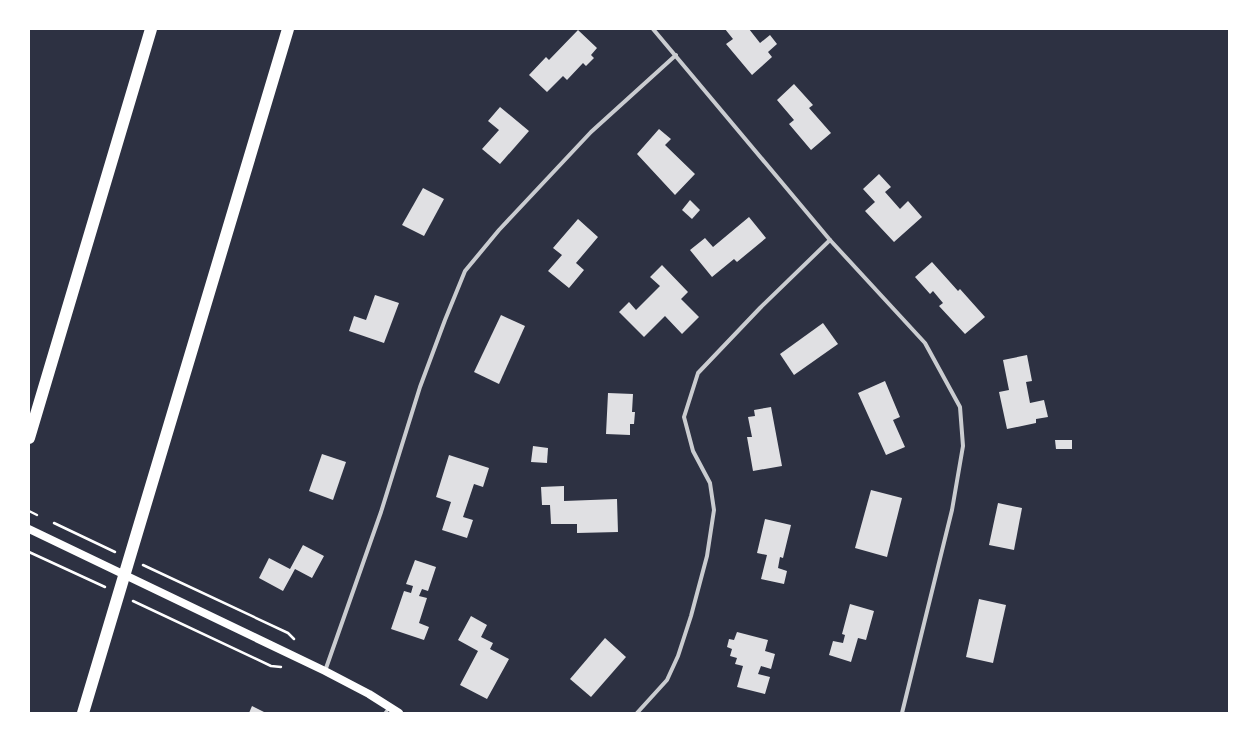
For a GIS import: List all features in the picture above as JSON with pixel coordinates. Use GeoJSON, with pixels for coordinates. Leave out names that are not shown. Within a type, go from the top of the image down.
{"type":"FeatureCollection","features":[{"type":"Feature","properties":{"kind":"highway"},"geometry":{"type":"LineString","coordinates":[[29,438],[151,29]]}},
{"type":"Feature","properties":{"kind":"highway"},"geometry":{"type":"LineString","coordinates":[[83,713],[288,29]]}},
{"type":"Feature","properties":{"kind":"main road"},"geometry":{"type":"LineString","coordinates":[[29,529],[325,671],[369,694],[388,710],[399,713]]}},
{"type":"Feature","properties":{"kind":"street"},"geometry":{"type":"LineString","coordinates":[[653,29],[830,240],[925,344],[960,407],[963,446],[952,510],[902,713]]}},
{"type":"Feature","properties":{"kind":"street"},"geometry":{"type":"LineString","coordinates":[[325,671],[381,512],[420,387],[465,271],[499,230],[591,132],[676,55]]}},
{"type":"Feature","properties":{"kind":"street"},"geometry":{"type":"LineString","coordinates":[[637,713],[667,680],[678,656],[691,616],[707,556],[714,510],[710,483],[693,451],[684,417],[698,373],[760,308],[830,240]]}},
{"type":"Feature","properties":{"kind":"path"},"geometry":{"type":"LineString","coordinates":[[29,552],[107,589]]}},
{"type":"Feature","properties":{"kind":"path"},"geometry":{"type":"LineString","coordinates":[[129,599],[271,666],[287,668]]}},
{"type":"Feature","properties":{"kind":"building"},"geometry":{"type":"Polygon","coordinates":[[[725,29],[749,29],[760,43],[770,35],[777,44],[768,52],[772,57],[752,75],[726,44],[733,39],[725,29]]]}},
{"type":"Feature","properties":{"kind":"building"},"geometry":{"type":"Polygon","coordinates":[[[578,30],[597,48],[591,55],[594,58],[586,66],[583,63],[567,80],[563,76],[547,92],[529,75],[546,57],[549,60],[578,30]]]}},
{"type":"Feature","properties":{"kind":"building"},"geometry":{"type":"Polygon","coordinates":[[[794,84],[813,105],[809,108],[831,133],[811,150],[789,124],[794,120],[777,100],[794,84]]]}},
{"type":"Feature","properties":{"kind":"building"},"geometry":{"type":"Polygon","coordinates":[[[500,107],[529,131],[500,164],[482,149],[499,130],[488,121],[500,107]]]}},
{"type":"Feature","properties":{"kind":"building"},"geometry":{"type":"Polygon","coordinates":[[[659,129],[671,139],[665,145],[695,174],[675,195],[637,154],[659,129]]]}},
{"type":"Feature","properties":{"kind":"building"},"geometry":{"type":"Polygon","coordinates":[[[879,174],[891,187],[885,192],[900,209],[908,201],[922,217],[894,242],[865,211],[875,202],[863,189],[879,174]]]}},
{"type":"Feature","properties":{"kind":"building"},"geometry":{"type":"Polygon","coordinates":[[[423,188],[444,199],[424,236],[402,225],[423,188]]]}},
{"type":"Feature","properties":{"kind":"building"},"geometry":{"type":"Polygon","coordinates":[[[690,200],[700,210],[692,219],[682,210],[690,200]]]}},
{"type":"Feature","properties":{"kind":"building"},"geometry":{"type":"Polygon","coordinates":[[[749,217],[766,238],[737,262],[734,259],[712,277],[690,250],[705,238],[713,247],[749,217]]]}},
{"type":"Feature","properties":{"kind":"building"},"geometry":{"type":"Polygon","coordinates":[[[578,219],[598,237],[576,263],[584,270],[569,288],[548,271],[562,255],[553,248],[578,219]]]}},
{"type":"Feature","properties":{"kind":"building"},"geometry":{"type":"Polygon","coordinates":[[[932,262],[958,291],[960,289],[985,317],[965,334],[939,306],[943,303],[933,291],[930,294],[915,277],[932,262]]]}},
{"type":"Feature","properties":{"kind":"building"},"geometry":{"type":"Polygon","coordinates":[[[662,265],[688,292],[681,299],[699,317],[682,334],[665,316],[644,337],[619,312],[629,302],[636,310],[660,286],[650,277],[662,265]]]}},
{"type":"Feature","properties":{"kind":"building"},"geometry":{"type":"Polygon","coordinates":[[[375,295],[399,303],[384,343],[349,331],[354,316],[366,320],[375,295]]]}},
{"type":"Feature","properties":{"kind":"building"},"geometry":{"type":"Polygon","coordinates":[[[501,315],[525,326],[499,384],[474,372],[501,315]]]}},
{"type":"Feature","properties":{"kind":"building"},"geometry":{"type":"Polygon","coordinates":[[[823,323],[838,344],[794,375],[780,354],[823,323]]]}},
{"type":"Feature","properties":{"kind":"building"},"geometry":{"type":"Polygon","coordinates":[[[1027,355],[1032,381],[1026,382],[1030,403],[1044,400],[1048,417],[1036,419],[1036,423],[1007,429],[999,392],[1009,390],[1003,360],[1027,355]]]}},
{"type":"Feature","properties":{"kind":"building"},"geometry":{"type":"Polygon","coordinates":[[[885,381],[900,417],[893,420],[905,447],[886,455],[858,393],[885,381]]]}},
{"type":"Feature","properties":{"kind":"building"},"geometry":{"type":"Polygon","coordinates":[[[608,393],[633,394],[632,412],[635,412],[634,424],[630,424],[630,435],[606,434],[608,393]]]}},
{"type":"Feature","properties":{"kind":"building"},"geometry":{"type":"Polygon","coordinates":[[[771,407],[782,466],[753,471],[747,437],[752,437],[748,417],[755,416],[754,410],[771,407]]]}},
{"type":"Feature","properties":{"kind":"building"},"geometry":{"type":"Polygon","coordinates":[[[1055,440],[1072,440],[1072,449],[1056,449],[1055,440]]]}},
{"type":"Feature","properties":{"kind":"building"},"geometry":{"type":"Polygon","coordinates":[[[533,446],[548,448],[547,463],[531,462],[533,446]]]}},
{"type":"Feature","properties":{"kind":"building"},"geometry":{"type":"Polygon","coordinates":[[[322,454],[346,462],[333,500],[309,491],[322,454]]]}},
{"type":"Feature","properties":{"kind":"building"},"geometry":{"type":"Polygon","coordinates":[[[449,455],[489,468],[483,487],[474,484],[463,517],[473,520],[467,538],[442,530],[451,502],[436,497],[449,455]]]}},
{"type":"Feature","properties":{"kind":"building"},"geometry":{"type":"Polygon","coordinates":[[[564,486],[564,501],[617,499],[618,532],[577,533],[577,524],[551,524],[550,505],[542,505],[541,487],[564,486]]]}},
{"type":"Feature","properties":{"kind":"building"},"geometry":{"type":"Polygon","coordinates":[[[871,490],[902,498],[887,557],[855,548],[871,490]]]}},
{"type":"Feature","properties":{"kind":"building"},"geometry":{"type":"Polygon","coordinates":[[[998,503],[1022,508],[1014,550],[989,545],[998,503]]]}},
{"type":"Feature","properties":{"kind":"building"},"geometry":{"type":"Polygon","coordinates":[[[765,519],[791,525],[783,558],[780,557],[778,568],[787,571],[784,584],[761,579],[767,555],[757,553],[765,519]]]}},
{"type":"Feature","properties":{"kind":"building"},"geometry":{"type":"Polygon","coordinates":[[[303,545],[324,556],[312,578],[295,569],[283,591],[259,578],[269,558],[290,569],[303,545]]]}},
{"type":"Feature","properties":{"kind":"building"},"geometry":{"type":"Polygon","coordinates":[[[415,560],[436,567],[428,591],[422,589],[419,596],[427,598],[419,623],[429,627],[424,640],[391,629],[404,591],[411,593],[413,586],[406,584],[415,560]]]}},
{"type":"Feature","properties":{"kind":"building"},"geometry":{"type":"Polygon","coordinates":[[[979,599],[1006,605],[993,663],[966,657],[979,599]]]}},
{"type":"Feature","properties":{"kind":"building"},"geometry":{"type":"Polygon","coordinates":[[[850,604],[874,611],[866,640],[858,638],[851,662],[829,655],[833,641],[843,643],[845,635],[842,634],[850,604]]]}},
{"type":"Feature","properties":{"kind":"building"},"geometry":{"type":"Polygon","coordinates":[[[471,616],[487,625],[481,637],[493,643],[490,649],[509,659],[487,699],[460,685],[478,651],[458,640],[471,616]]]}},
{"type":"Feature","properties":{"kind":"building"},"geometry":{"type":"Polygon","coordinates":[[[737,632],[768,640],[765,651],[775,654],[771,669],[761,666],[758,674],[770,677],[765,694],[737,687],[743,666],[735,664],[737,658],[730,656],[732,649],[727,647],[729,639],[734,640],[737,632]]]}},
{"type":"Feature","properties":{"kind":"building"},"geometry":{"type":"Polygon","coordinates":[[[605,638],[626,657],[591,697],[570,679],[605,638]]]}},
{"type":"Feature","properties":{"kind":"building"},"geometry":{"type":"Polygon","coordinates":[[[252,706],[266,713],[249,713],[252,706]]]}}]}
